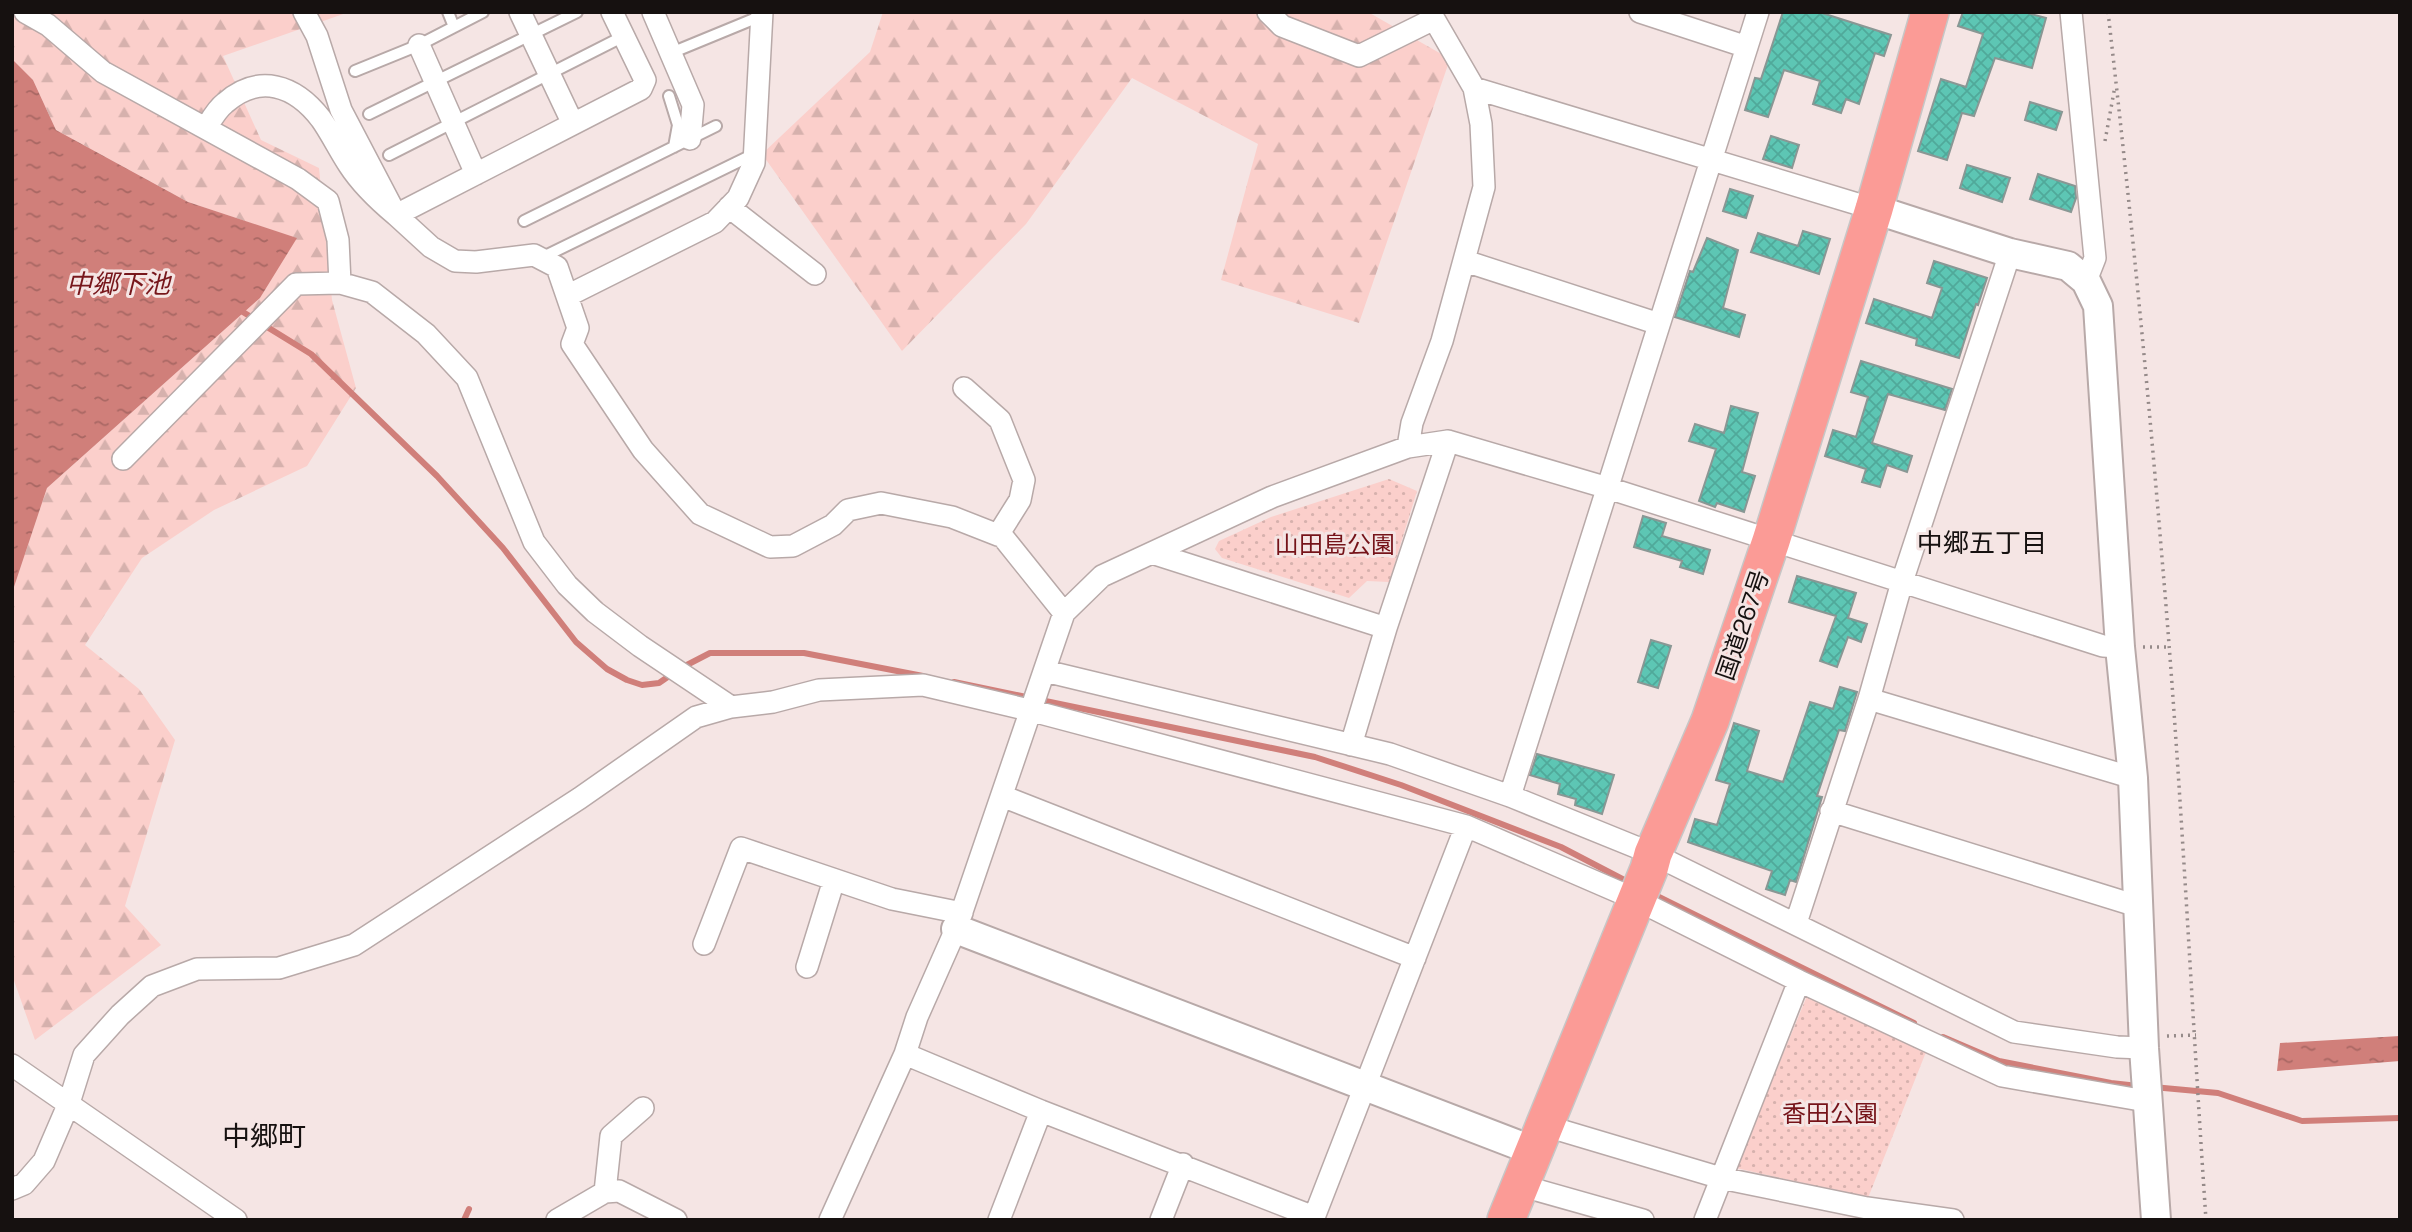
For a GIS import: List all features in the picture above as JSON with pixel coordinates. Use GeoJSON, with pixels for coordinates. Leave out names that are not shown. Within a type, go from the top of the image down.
{"type":"FeatureCollection","features":[{"type":"Feature","properties":{"kind":"highway","name":"国道267号"},"geometry":{"type":"LineString","coordinates":[[1506,1220],[1710,721],[1771,541],[1874,209],[1930,12]]}},
{"type":"Feature","properties":{"kind":"street"},"geometry":{"type":"LineString","coordinates":[[25,12],[48,26],[103,72],[298,179],[328,201],[338,240],[340,283]]}},
{"type":"Feature","properties":{"kind":"street"},"geometry":{"type":"LineString","coordinates":[[304,12],[317,36],[341,110],[396,215]]}},
{"type":"Feature","properties":{"kind":"street"},"geometry":{"type":"LineString","coordinates":[[520,12],[573,124]]}},
{"type":"Feature","properties":{"kind":"street"},"geometry":{"type":"LineString","coordinates":[[396,215],[642,89],[645,80],[612,12]]}},
{"type":"Feature","properties":{"kind":"street"},"geometry":{"type":"LineString","coordinates":[[653,12],[693,106],[682,143]]}},
{"type":"Feature","properties":{"kind":"street"},"geometry":{"type":"LineString","coordinates":[[1268,12],[1282,26],[1359,56],[1432,15],[1474,88],[1481,124],[1484,187],[1442,341],[1412,423],[1408,447]]}},
{"type":"Feature","properties":{"kind":"street"},"geometry":{"type":"LineString","coordinates":[[1640,12],[1747,47]]}},
{"type":"Feature","properties":{"kind":"street"},"geometry":{"type":"LineString","coordinates":[[1510,796],[1758,12]]}},
{"type":"Feature","properties":{"kind":"street"},"geometry":{"type":"LineString","coordinates":[[2071,12],[2095,258],[2086,281]]}},
{"type":"Feature","properties":{"kind":"street"},"geometry":{"type":"LineString","coordinates":[[567,296],[715,222],[738,198],[754,163],[761,14]]}},
{"type":"Feature","properties":{"kind":"street"},"geometry":{"type":"LineString","coordinates":[[419,45],[476,174]]}},
{"type":"Feature","properties":{"kind":"street"},"geometry":{"type":"LineString","coordinates":[[206,128],[223,103],[247,88],[268,85],[287,89],[301,98],[320,118],[349,166],[372,196],[431,247],[456,261],[476,262],[534,255],[557,267],[578,328],[572,344],[643,450],[700,514],[770,547],[793,546],[833,525],[848,510],[881,503],[953,517],[1003,537],[1065,613]]}},
{"type":"Feature","properties":{"kind":"street"},"geometry":{"type":"LineString","coordinates":[[1474,88],[2010,253],[2068,267],[2086,281],[2098,306],[2120,647],[2133,778],[2146,1101],[2155,1220]]}},
{"type":"Feature","properties":{"kind":"street"},"geometry":{"type":"LineString","coordinates":[[729,207],[815,274]]}},
{"type":"Feature","properties":{"kind":"street"},"geometry":{"type":"LineString","coordinates":[[1796,923],[1869,699],[1902,582],[2010,253]]}},
{"type":"Feature","properties":{"kind":"street"},"geometry":{"type":"LineString","coordinates":[[1465,261],[1659,324]]}},
{"type":"Feature","properties":{"kind":"street"},"geometry":{"type":"LineString","coordinates":[[122,459],[296,284],[340,283],[372,292],[426,334],[467,378],[534,542],[567,585],[595,612],[640,646],[731,707]]}},
{"type":"Feature","properties":{"kind":"street"},"geometry":{"type":"LineString","coordinates":[[964,388],[1000,420],[1024,480],[1020,500],[998,535]]}},
{"type":"Feature","properties":{"kind":"street"},"geometry":{"type":"LineString","coordinates":[[830,1220],[905,1054],[917,1017],[959,921],[1065,613],[1102,576],[1272,497],[1408,447],[1448,441],[1608,488],[2103,646],[2120,647]]}},
{"type":"Feature","properties":{"kind":"street"},"geometry":{"type":"LineString","coordinates":[[1352,745],[1386,628],[1448,441]]}},
{"type":"Feature","properties":{"kind":"street"},"geometry":{"type":"LineString","coordinates":[[1152,553],[1386,628]]}},
{"type":"Feature","properties":{"kind":"street"},"geometry":{"type":"LineString","coordinates":[[1042,678],[1390,754],[1510,796],[1644,879],[1799,981],[2002,1076],[2146,1101]]}},
{"type":"Feature","properties":{"kind":"street"},"geometry":{"type":"LineString","coordinates":[[12,1189],[24,1184],[44,1161],[69,1103],[84,1055],[120,1015],[152,986],[197,969],[279,968],[354,945],[580,798],[696,717],[731,707],[774,702],[819,690],[923,685],[1030,710],[1466,826],[1796,923],[2014,1032],[2117,1047],[2144,1042]]}},
{"type":"Feature","properties":{"kind":"street"},"geometry":{"type":"LineString","coordinates":[[1869,699],[2133,778]]}},
{"type":"Feature","properties":{"kind":"street"},"geometry":{"type":"LineString","coordinates":[[1002,796],[1415,958]]}},
{"type":"Feature","properties":{"kind":"street"},"geometry":{"type":"LineString","coordinates":[[1831,811],[2137,906]]}},
{"type":"Feature","properties":{"kind":"street"},"geometry":{"type":"LineString","coordinates":[[905,1054],[1041,1111],[1183,1164],[1314,1218],[1466,826]]}},
{"type":"Feature","properties":{"kind":"street"},"geometry":{"type":"LineString","coordinates":[[704,944],[741,848],[959,921],[1364,1087],[1538,1138],[1867,1208],[1953,1220]]}},
{"type":"Feature","properties":{"kind":"street"},"geometry":{"type":"LineString","coordinates":[[807,967],[834,880]]}},
{"type":"Feature","properties":{"kind":"street"},"geometry":{"type":"LineString","coordinates":[[1705,1220],[1799,981]]}},
{"type":"Feature","properties":{"kind":"street"},"geometry":{"type":"LineString","coordinates":[[12,1065],[236,1220]]}},
{"type":"Feature","properties":{"kind":"street"},"geometry":{"type":"LineString","coordinates":[[605,1192],[611,1136],[643,1108]]}},
{"type":"Feature","properties":{"kind":"street"},"geometry":{"type":"LineString","coordinates":[[999,1220],[1041,1111]]}},
{"type":"Feature","properties":{"kind":"street"},"geometry":{"type":"LineString","coordinates":[[1161,1220],[1183,1164]]}},
{"type":"Feature","properties":{"kind":"street"},"geometry":{"type":"LineString","coordinates":[[1520,1185],[1643,1220]]}},
{"type":"Feature","properties":{"kind":"street"},"geometry":{"type":"LineString","coordinates":[[557,1220],[605,1192],[619,1191],[676,1220]]}},
{"type":"Feature","properties":{"kind":"lane"},"geometry":{"type":"LineString","coordinates":[[448,12],[454,27]]}},
{"type":"Feature","properties":{"kind":"lane"},"geometry":{"type":"LineString","coordinates":[[355,71],[419,45],[483,12]]}},
{"type":"Feature","properties":{"kind":"lane"},"geometry":{"type":"LineString","coordinates":[[369,114],[578,12]]}},
{"type":"Feature","properties":{"kind":"lane"},"geometry":{"type":"LineString","coordinates":[[671,53],[761,14]]}},
{"type":"Feature","properties":{"kind":"lane"},"geometry":{"type":"LineString","coordinates":[[389,156],[624,36]]}},
{"type":"Feature","properties":{"kind":"lane"},"geometry":{"type":"LineString","coordinates":[[669,96],[682,143]]}},
{"type":"Feature","properties":{"kind":"lane"},"geometry":{"type":"LineString","coordinates":[[524,221],[716,126]]}},
{"type":"Feature","properties":{"kind":"lane"},"geometry":{"type":"LineString","coordinates":[[541,258],[754,154]]}},
{"type":"Feature","properties":{"kind":"path"},"geometry":{"type":"LineString","coordinates":[[2108,12],[2145,353],[2163,560],[2206,1220]]}},
{"type":"Feature","properties":{"kind":"path"},"geometry":{"type":"LineString","coordinates":[[2144,1042],[2196,1035]]}},
{"type":"Feature","properties":{"kind":"green space"},"geometry":{"type":"Polygon","coordinates":[[[12,12],[349,12],[223,56],[261,140],[319,168],[332,300],[356,388],[307,466],[214,510],[142,558],[85,645],[139,689],[175,740],[125,906],[161,945],[35,1040],[12,975],[12,593],[47,488],[260,298],[296,238],[188,202],[56,130],[33,80],[12,59],[12,12]]]}},
{"type":"Feature","properties":{"kind":"green space"},"geometry":{"type":"Polygon","coordinates":[[[883,12],[1368,12],[1450,59],[1359,323],[1221,280],[1258,144],[1132,78],[1026,224],[902,351],[762,154],[870,52],[883,12]]]}},
{"type":"Feature","properties":{"kind":"green space","name":"山田島公園"},"geometry":{"type":"Polygon","coordinates":[[[1389,479],[1417,491],[1389,582],[1367,581],[1349,598],[1222,558],[1215,549],[1219,541],[1271,517],[1389,479]]]}},
{"type":"Feature","properties":{"kind":"green space","name":"香田公園"},"geometry":{"type":"Polygon","coordinates":[[[1807,996],[1926,1052],[1868,1198],[1736,1168],[1807,996]]]}},
{"type":"Feature","properties":{"kind":"water","name":"中郷下池"},"geometry":{"type":"Polygon","coordinates":[[[12,59],[33,80],[56,130],[188,202],[297,238],[260,298],[47,488],[12,593],[12,59]]]}},
{"type":"Feature","properties":{"kind":"water"},"geometry":{"type":"Polygon","coordinates":[[[2400,1036],[2400,1061],[2277,1071],[2280,1043],[2400,1036]]]}},
{"type":"Feature","properties":{"kind":"building"},"geometry":{"type":"Polygon","coordinates":[[[1783,12],[1819,12],[1891,35],[1884,56],[1875,53],[1859,104],[1846,99],[1841,113],[1813,104],[1820,81],[1784,70],[1768,117],[1745,110],[1755,78],[1761,79],[1783,12]]]}},
{"type":"Feature","properties":{"kind":"building"},"geometry":{"type":"Polygon","coordinates":[[[1963,12],[2024,12],[2046,18],[2032,68],[1995,58],[1974,116],[1962,113],[1947,160],[1918,151],[1941,79],[1966,87],[1983,34],[1958,26],[1963,12]]]}},
{"type":"Feature","properties":{"kind":"building"},"geometry":{"type":"Polygon","coordinates":[[[2030,102],[2062,112],[2056,130],[2025,120],[2030,102]]]}},
{"type":"Feature","properties":{"kind":"building"},"geometry":{"type":"Polygon","coordinates":[[[1771,136],[1799,145],[1792,168],[1763,159],[1771,136]]]}},
{"type":"Feature","properties":{"kind":"building"},"geometry":{"type":"Polygon","coordinates":[[[1967,165],[2010,178],[2002,202],[1960,188],[1967,165]]]}},
{"type":"Feature","properties":{"kind":"building"},"geometry":{"type":"Polygon","coordinates":[[[2038,174],[2075,186],[2076,198],[2071,212],[2030,199],[2038,174]]]}},
{"type":"Feature","properties":{"kind":"building"},"geometry":{"type":"Polygon","coordinates":[[[1730,189],[1753,196],[1746,218],[1723,211],[1730,189]]]}},
{"type":"Feature","properties":{"kind":"building"},"geometry":{"type":"Polygon","coordinates":[[[1803,231],[1830,239],[1819,274],[1751,252],[1758,233],[1798,246],[1803,231]]]}},
{"type":"Feature","properties":{"kind":"building"},"geometry":{"type":"Polygon","coordinates":[[[1707,238],[1738,250],[1723,308],[1745,315],[1739,337],[1675,317],[1690,271],[1693,272],[1707,238]]]}},
{"type":"Feature","properties":{"kind":"building"},"geometry":{"type":"Polygon","coordinates":[[[1934,261],[1987,278],[1959,358],[1916,345],[1917,339],[1866,323],[1874,299],[1932,318],[1942,288],[1927,283],[1934,261]]]}},
{"type":"Feature","properties":{"kind":"building"},"geometry":{"type":"Polygon","coordinates":[[[1861,361],[1952,389],[1945,410],[1888,394],[1872,443],[1912,456],[1907,472],[1887,465],[1880,487],[1862,482],[1866,469],[1825,456],[1833,430],[1856,437],[1868,397],[1851,392],[1861,361]]]}},
{"type":"Feature","properties":{"kind":"building"},"geometry":{"type":"Polygon","coordinates":[[[1731,406],[1758,413],[1742,472],[1755,476],[1744,512],[1717,503],[1715,507],[1699,501],[1716,449],[1689,441],[1695,424],[1724,433],[1731,406]]]}},
{"type":"Feature","properties":{"kind":"building"},"geometry":{"type":"Polygon","coordinates":[[[1643,516],[1666,523],[1662,536],[1710,550],[1703,574],[1680,567],[1682,561],[1634,547],[1643,516]]]}},
{"type":"Feature","properties":{"kind":"building"},"geometry":{"type":"Polygon","coordinates":[[[1797,576],[1856,593],[1848,618],[1867,624],[1861,642],[1848,637],[1837,667],[1820,661],[1836,616],[1789,602],[1797,576]]]}},
{"type":"Feature","properties":{"kind":"building"},"geometry":{"type":"Polygon","coordinates":[[[1651,640],[1671,646],[1658,688],[1638,682],[1651,640]]]}},
{"type":"Feature","properties":{"kind":"building"},"geometry":{"type":"Polygon","coordinates":[[[1840,687],[1857,692],[1845,731],[1839,730],[1817,796],[1822,797],[1796,882],[1790,880],[1785,895],[1766,889],[1772,871],[1688,842],[1695,819],[1717,825],[1730,784],[1716,780],[1734,723],[1759,731],[1747,771],[1783,782],[1810,702],[1833,709],[1840,687]]]}},
{"type":"Feature","properties":{"kind":"building"},"geometry":{"type":"Polygon","coordinates":[[[1537,754],[1614,775],[1602,814],[1575,805],[1576,799],[1558,794],[1560,784],[1530,775],[1537,754]]]}},
{"type":"Feature","properties":{"kind":"waterway"},"geometry":{"type":"LineString","coordinates":[[238,309],[311,354],[437,476],[503,548],[576,642],[607,669],[642,685],[659,683],[672,674]]}},
{"type":"Feature","properties":{"kind":"waterway"},"geometry":{"type":"LineString","coordinates":[[681,668],[710,653],[804,653],[923,676]]}},
{"type":"Feature","properties":{"kind":"waterway"},"geometry":{"type":"LineString","coordinates":[[954,682],[1315,757],[1401,785],[1561,847],[1632,884]]}},
{"type":"Feature","properties":{"kind":"waterway"},"geometry":{"type":"LineString","coordinates":[[1651,893],[1914,1023]]}},
{"type":"Feature","properties":{"kind":"waterway"},"geometry":{"type":"LineString","coordinates":[[1943,1037],[1999,1061],[2138,1086]]}},
{"type":"Feature","properties":{"kind":"waterway"},"geometry":{"type":"LineString","coordinates":[[2153,1087],[2218,1093],[2302,1121],[2400,1118]]}},
{"type":"Feature","properties":{"kind":"waterway"},"geometry":{"type":"LineString","coordinates":[[464,1220],[469,1209]]}},
{"type":"Feature","properties":{"kind":"district","name":"中郷五丁目"},"geometry":{"type":"Point","coordinates":[1982,543]}},
{"type":"Feature","properties":{"kind":"district","name":"中郷町"},"geometry":{"type":"Point","coordinates":[264,1136]}}]}
